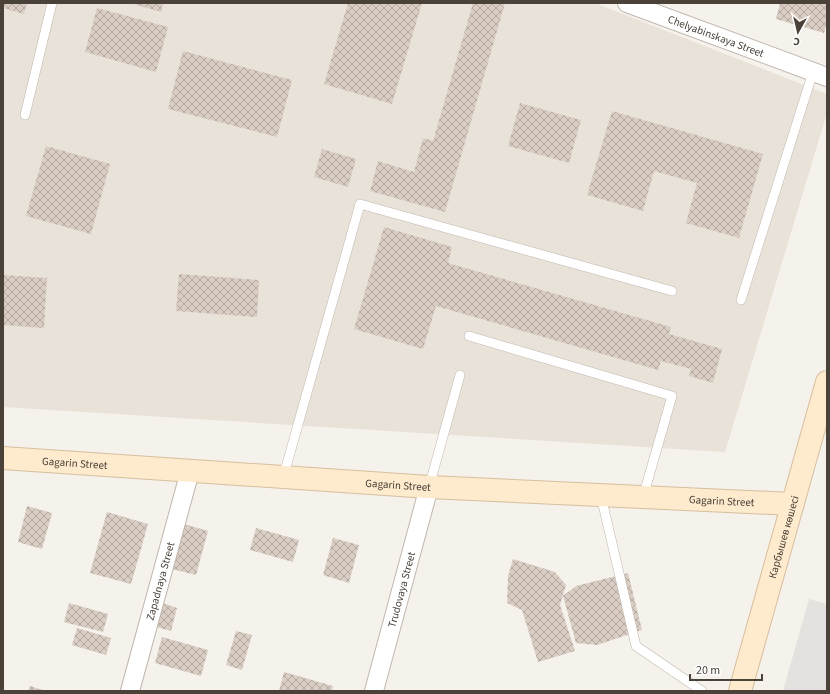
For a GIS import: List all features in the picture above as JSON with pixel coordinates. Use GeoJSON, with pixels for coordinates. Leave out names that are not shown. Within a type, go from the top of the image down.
{"type":"FeatureCollection","features":[{"type":"Feature","properties":{"kind":"street","name":"Chelyabinskaya Street"},"geometry":{"type":"LineString","coordinates":[[627,3],[820,75]]}},
{"type":"Feature","properties":{"kind":"street","name":"Карбышев көшесі"},"geometry":{"type":"LineString","coordinates":[[741,691],[827,382]]}},
{"type":"Feature","properties":{"kind":"street","name":"Gagarin Street"},"geometry":{"type":"LineString","coordinates":[[3,458],[429,488],[793,504]]}},
{"type":"Feature","properties":{"kind":"street","name":"Zapadnaya Street"},"geometry":{"type":"LineString","coordinates":[[130,691],[190,471]]}},
{"type":"Feature","properties":{"kind":"street","name":"Trudovaya Street"},"geometry":{"type":"LineString","coordinates":[[374,691],[429,488]]}},
{"type":"Feature","properties":{"kind":"lane"},"geometry":{"type":"LineString","coordinates":[[25,115],[52,3]]}},
{"type":"Feature","properties":{"kind":"lane"},"geometry":{"type":"LineString","coordinates":[[741,300],[820,75]]}},
{"type":"Feature","properties":{"kind":"lane"},"geometry":{"type":"LineString","coordinates":[[283,478],[360,204],[672,291]]}},
{"type":"Feature","properties":{"kind":"lane"},"geometry":{"type":"LineString","coordinates":[[470,336],[672,396],[643,497]]}},
{"type":"Feature","properties":{"kind":"lane"},"geometry":{"type":"LineString","coordinates":[[429,488],[460,375]]}},
{"type":"Feature","properties":{"kind":"lane"},"geometry":{"type":"LineString","coordinates":[[601,496],[636,646],[702,691]]}},
{"type":"Feature","properties":{"kind":"shaded area"},"geometry":{"type":"Polygon","coordinates":[[[3,3],[595,3],[827,94],[827,113],[725,452],[3,407],[3,3]]]}},
{"type":"Feature","properties":{"kind":"shaded area"},"geometry":{"type":"Polygon","coordinates":[[[809,599],[827,604],[827,691],[783,691],[809,599]]]}},
{"type":"Feature","properties":{"kind":"building"},"geometry":{"type":"Polygon","coordinates":[[[3,3],[27,3],[24,14],[3,8],[3,3]]]}},
{"type":"Feature","properties":{"kind":"building"},"geometry":{"type":"Polygon","coordinates":[[[130,3],[163,3],[161,12],[130,3]]]}},
{"type":"Feature","properties":{"kind":"building"},"geometry":{"type":"Polygon","coordinates":[[[348,3],[422,3],[392,104],[324,84],[348,3]]]}},
{"type":"Feature","properties":{"kind":"building"},"geometry":{"type":"Polygon","coordinates":[[[473,3],[505,3],[445,212],[370,191],[378,161],[414,172],[423,138],[433,141],[473,3]]]}},
{"type":"Feature","properties":{"kind":"building"},"geometry":{"type":"Polygon","coordinates":[[[780,3],[827,3],[827,22],[824,33],[776,19],[780,3]]]}},
{"type":"Feature","properties":{"kind":"building"},"geometry":{"type":"Polygon","coordinates":[[[97,8],[168,27],[156,72],[85,52],[97,8]]]}},
{"type":"Feature","properties":{"kind":"building"},"geometry":{"type":"Polygon","coordinates":[[[183,51],[292,80],[277,137],[168,109],[183,51]]]}},
{"type":"Feature","properties":{"kind":"building"},"geometry":{"type":"Polygon","coordinates":[[[520,103],[581,120],[569,163],[508,146],[520,103]]]}},
{"type":"Feature","properties":{"kind":"building"},"geometry":{"type":"Polygon","coordinates":[[[612,111],[763,154],[739,238],[686,223],[697,183],[654,171],[643,211],[587,195],[612,111]]]}},
{"type":"Feature","properties":{"kind":"building"},"geometry":{"type":"Polygon","coordinates":[[[46,146],[110,164],[91,234],[26,216],[46,146]]]}},
{"type":"Feature","properties":{"kind":"building"},"geometry":{"type":"Polygon","coordinates":[[[322,149],[356,159],[348,187],[314,177],[322,149]]]}},
{"type":"Feature","properties":{"kind":"building"},"geometry":{"type":"Polygon","coordinates":[[[384,227],[452,247],[448,263],[671,327],[669,334],[722,349],[713,383],[689,376],[691,369],[661,361],[658,370],[436,306],[423,349],[354,329],[384,227]]]}},
{"type":"Feature","properties":{"kind":"building"},"geometry":{"type":"Polygon","coordinates":[[[179,274],[259,280],[257,317],[176,311],[179,274]]]}},
{"type":"Feature","properties":{"kind":"building"},"geometry":{"type":"Polygon","coordinates":[[[3,275],[47,278],[44,328],[3,325],[3,275]]]}},
{"type":"Feature","properties":{"kind":"building"},"geometry":{"type":"Polygon","coordinates":[[[27,506],[52,513],[42,549],[18,542],[27,506]]]}},
{"type":"Feature","properties":{"kind":"building"},"geometry":{"type":"Polygon","coordinates":[[[107,512],[148,524],[131,584],[90,573],[107,512]]]}},
{"type":"Feature","properties":{"kind":"building"},"geometry":{"type":"Polygon","coordinates":[[[184,524],[208,531],[196,575],[172,569],[184,524]]]}},
{"type":"Feature","properties":{"kind":"building"},"geometry":{"type":"Polygon","coordinates":[[[256,528],[299,540],[293,562],[250,550],[256,528]]]}},
{"type":"Feature","properties":{"kind":"building"},"geometry":{"type":"Polygon","coordinates":[[[333,538],[359,545],[349,583],[323,575],[333,538]]]}},
{"type":"Feature","properties":{"kind":"building"},"geometry":{"type":"Polygon","coordinates":[[[513,559],[555,572],[566,585],[560,605],[575,651],[538,662],[522,610],[507,603],[508,576],[513,559]]]}},
{"type":"Feature","properties":{"kind":"building"},"geometry":{"type":"Polygon","coordinates":[[[628,573],[642,630],[597,645],[576,643],[563,596],[576,586],[628,573]]]}},
{"type":"Feature","properties":{"kind":"building"},"geometry":{"type":"Polygon","coordinates":[[[160,602],[177,608],[171,631],[153,626],[160,602]]]}},
{"type":"Feature","properties":{"kind":"building"},"geometry":{"type":"Polygon","coordinates":[[[69,603],[108,614],[103,632],[64,622],[69,603]]]}},
{"type":"Feature","properties":{"kind":"building"},"geometry":{"type":"Polygon","coordinates":[[[77,628],[111,638],[106,655],[72,645],[77,628]]]}},
{"type":"Feature","properties":{"kind":"building"},"geometry":{"type":"Polygon","coordinates":[[[236,631],[252,635],[242,670],[226,665],[236,631]]]}},
{"type":"Feature","properties":{"kind":"building"},"geometry":{"type":"Polygon","coordinates":[[[162,637],[208,650],[201,676],[155,663],[162,637]]]}},
{"type":"Feature","properties":{"kind":"building"},"geometry":{"type":"Polygon","coordinates":[[[284,672],[333,686],[332,691],[279,691],[284,672]]]}},
{"type":"Feature","properties":{"kind":"building"},"geometry":{"type":"Polygon","coordinates":[[[30,686],[46,691],[28,691],[30,686]]]}}]}
